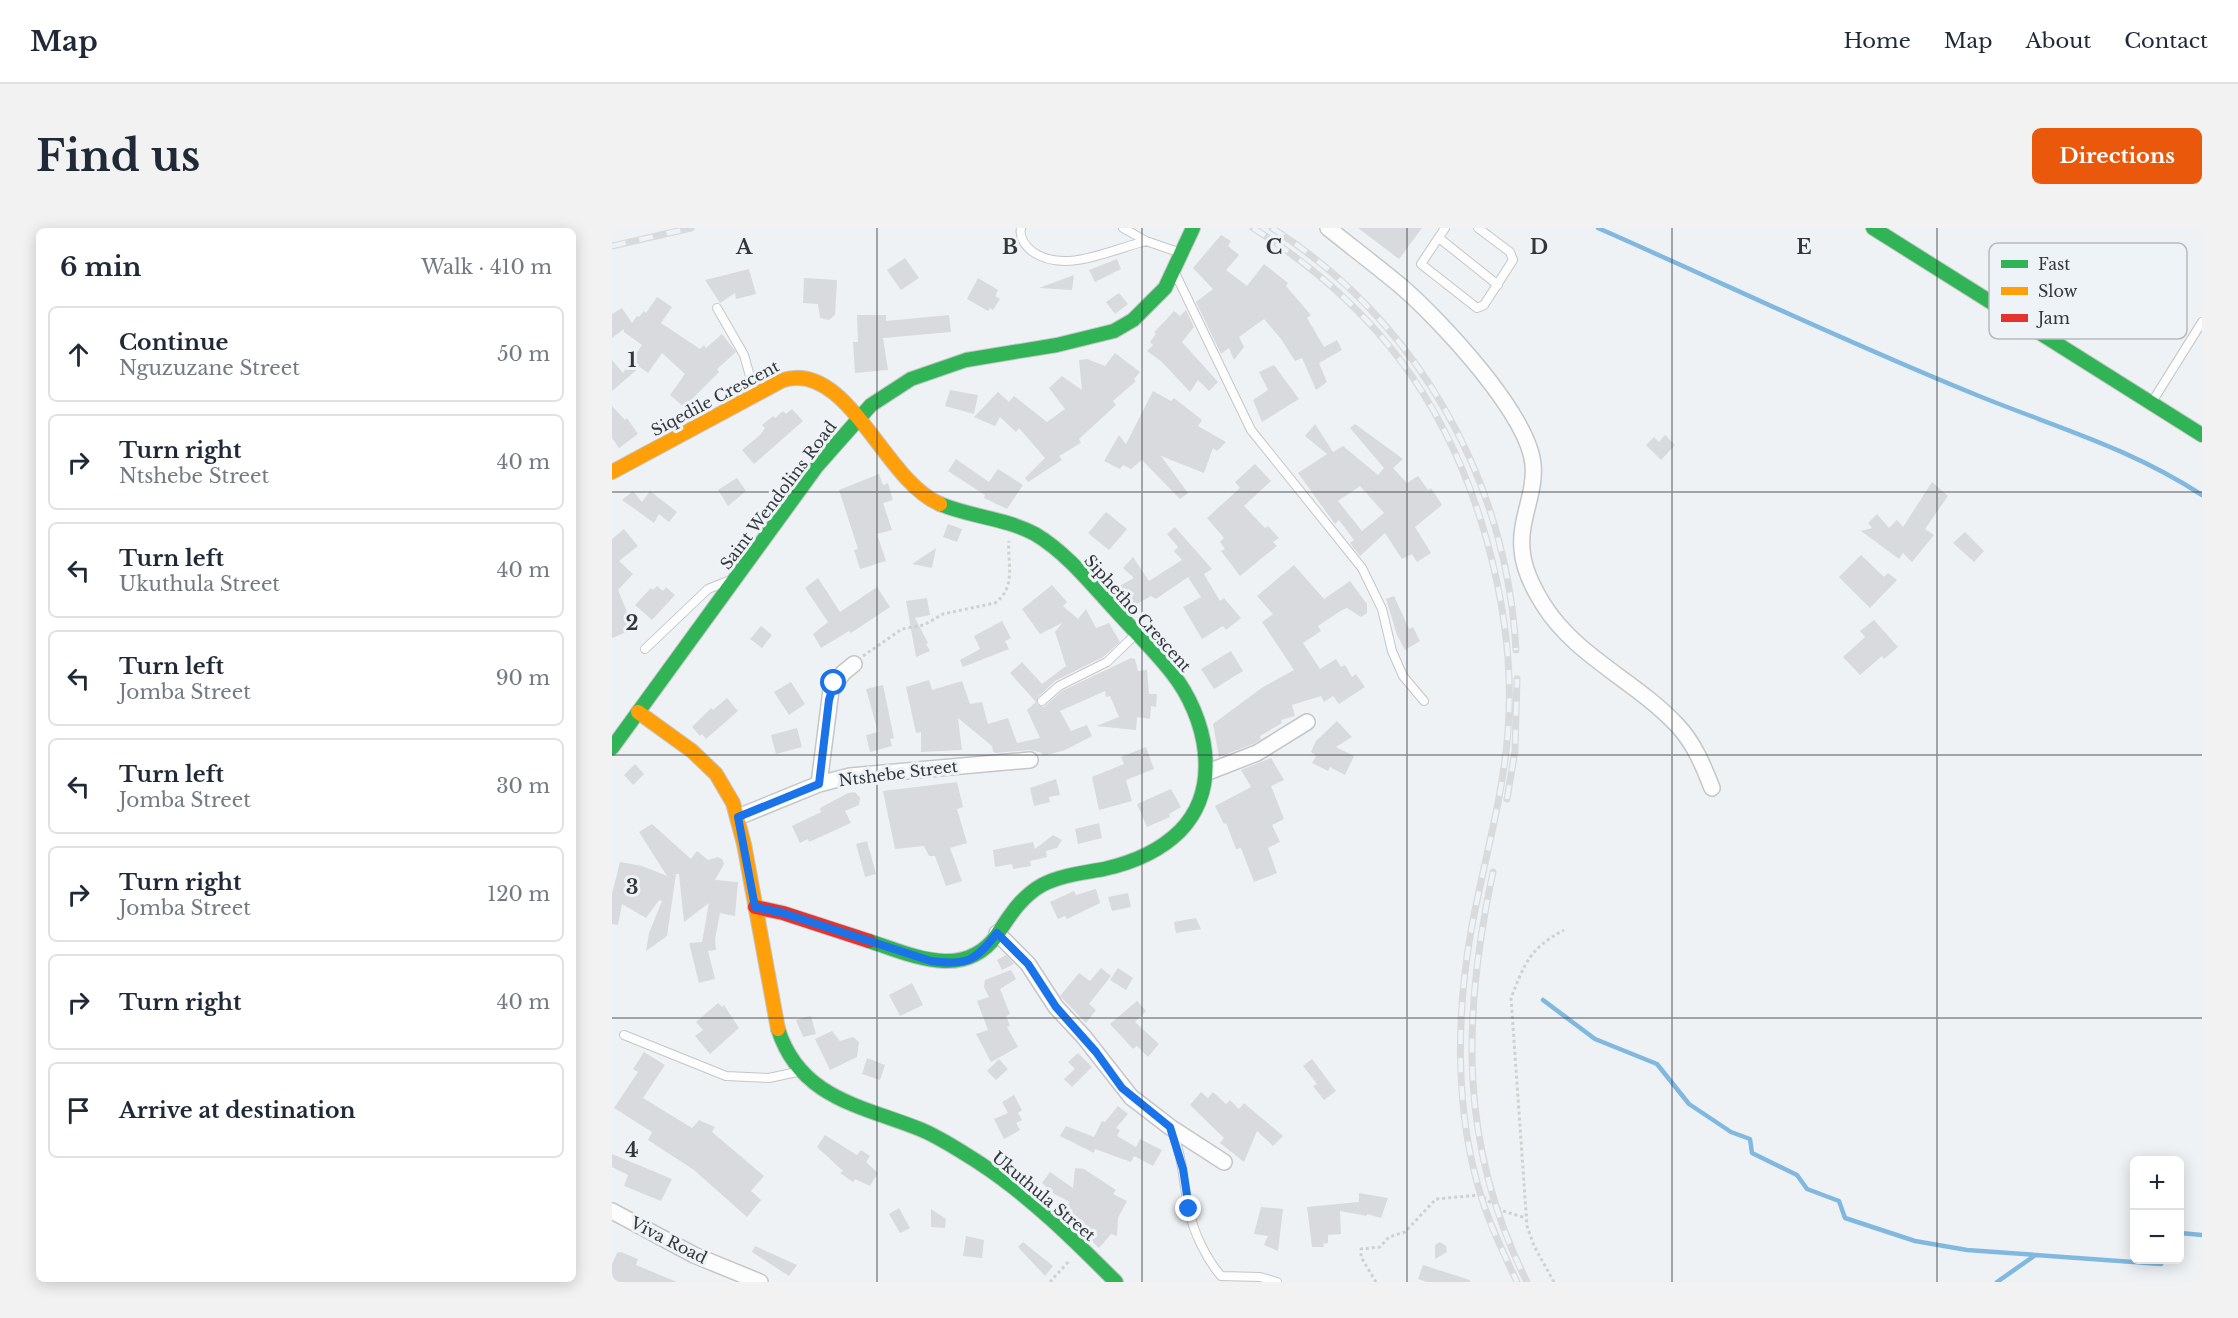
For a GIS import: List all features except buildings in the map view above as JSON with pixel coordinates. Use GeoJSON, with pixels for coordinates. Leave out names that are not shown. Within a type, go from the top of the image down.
{"type":"FeatureCollection","features":[{"type":"Feature","properties":{"kind":"street","name":"Saint Wendolins Road"},"geometry":{"type":"LineString","coordinates":[[612,748],[818,466],[858,418],[888,392],[936,369],[986,355],[1057,345],[1114,331],[1133,320],[1165,288],[1193,228]]}},
{"type":"Feature","properties":{"kind":"street"},"geometry":{"type":"LineString","coordinates":[[1328,228],[1404,289],[1426,311],[1469,358],[1517,421],[1528,441],[1533,466],[1533,485],[1521,548],[1531,582],[1541,602],[1571,638],[1676,724],[1701,759],[1712,788]]}},
{"type":"Feature","properties":{"kind":"street"},"geometry":{"type":"LineString","coordinates":[[1873,228],[1989,301]]}},
{"type":"Feature","properties":{"kind":"street"},"geometry":{"type":"LineString","coordinates":[[2049,339],[2202,435]]}},
{"type":"Feature","properties":{"kind":"street","name":"Siqedile Crescent"},"geometry":{"type":"LineString","coordinates":[[612,472],[793,376],[807,375],[823,383],[858,418]]}},
{"type":"Feature","properties":{"kind":"street","name":"Siphetho Crescent"},"geometry":{"type":"LineString","coordinates":[[755,907],[783,913],[931,961],[951,964],[977,956],[1030,894],[1042,885],[1125,864],[1159,848],[1187,823],[1196,807],[1208,772],[1204,738],[1186,691],[1056,549],[1017,526],[946,506],[918,491],[876,444],[858,418]]}},
{"type":"Feature","properties":{"kind":"street"},"geometry":{"type":"LineString","coordinates":[[819,784],[831,690],[843,673],[854,664]]}},
{"type":"Feature","properties":{"kind":"street","name":"Ukuthula Street"},"geometry":{"type":"LineString","coordinates":[[638,712],[674,736],[710,768],[725,788],[738,817],[778,1030],[792,1061],[833,1097],[923,1131],[962,1152],[1021,1194],[1116,1282]]}},
{"type":"Feature","properties":{"kind":"street"},"geometry":{"type":"LineString","coordinates":[[1208,772],[1257,753],[1307,722]]}},
{"type":"Feature","properties":{"kind":"street","name":"Ntshebe Street"},"geometry":{"type":"LineString","coordinates":[[738,817],[819,784],[850,776],[1030,760]]}},
{"type":"Feature","properties":{"kind":"street"},"geometry":{"type":"LineString","coordinates":[[997,933],[1028,964],[1056,1007],[1090,1044],[1122,1088],[1170,1127],[1224,1162]]}},
{"type":"Feature","properties":{"kind":"street","name":"Viva Road"},"geometry":{"type":"LineString","coordinates":[[612,1211],[694,1255],[760,1282]]}},
{"type":"Feature","properties":{"kind":"lane"},"geometry":{"type":"LineString","coordinates":[[1021,228],[1020,234],[1027,248],[1046,261],[1064,263],[1146,241]]}},
{"type":"Feature","properties":{"kind":"lane"},"geometry":{"type":"LineString","coordinates":[[1123,228],[1146,241],[1182,253]]}},
{"type":"Feature","properties":{"kind":"lane"},"geometry":{"type":"LineString","coordinates":[[1445,228],[1421,264],[1464,299],[1475,307],[1480,307],[1512,265],[1512,255],[1478,228]]}},
{"type":"Feature","properties":{"kind":"lane"},"geometry":{"type":"LineString","coordinates":[[1438,238],[1498,285]]}},
{"type":"Feature","properties":{"kind":"lane"},"geometry":{"type":"LineString","coordinates":[[1174,271],[1251,430],[1362,568],[1382,609],[1392,651],[1400,668],[1424,701]]}},
{"type":"Feature","properties":{"kind":"lane"},"geometry":{"type":"LineString","coordinates":[[717,308],[744,355],[755,395]]}},
{"type":"Feature","properties":{"kind":"lane"},"geometry":{"type":"LineString","coordinates":[[2151,403],[2202,322]]}},
{"type":"Feature","properties":{"kind":"lane"},"geometry":{"type":"LineString","coordinates":[[645,649],[708,589],[721,582],[735,579]]}},
{"type":"Feature","properties":{"kind":"lane"},"geometry":{"type":"LineString","coordinates":[[1042,701],[1068,681],[1107,662],[1136,634]]}},
{"type":"Feature","properties":{"kind":"lane"},"geometry":{"type":"LineString","coordinates":[[624,1035],[726,1076],[769,1078],[802,1071]]}},
{"type":"Feature","properties":{"kind":"lane"},"geometry":{"type":"LineString","coordinates":[[1170,1127],[1183,1169],[1189,1209],[1211,1264],[1221,1276],[1260,1277],[1277,1282]]}},
{"type":"Feature","properties":{"kind":"path"},"geometry":{"type":"LineString","coordinates":[[854,664],[894,633],[924,625],[944,614],[995,603],[1002,598],[1010,575],[1009,542],[1017,526]]}},
{"type":"Feature","properties":{"kind":"path"},"geometry":{"type":"LineString","coordinates":[[1554,1282],[1534,1246],[1527,1218],[1511,998],[1524,963],[1532,952],[1543,941],[1564,930]]}},
{"type":"Feature","properties":{"kind":"path"},"geometry":{"type":"LineString","coordinates":[[1376,1282],[1360,1257],[1361,1250],[1380,1246],[1389,1237],[1406,1232],[1436,1199],[1480,1195],[1503,1211],[1527,1218]]}},
{"type":"Feature","properties":{"kind":"path"},"geometry":{"type":"LineString","coordinates":[[1050,1282],[1081,1248]]}},
{"type":"Feature","properties":{"kind":"waterway"},"geometry":{"type":"LineString","coordinates":[[1598,228],[1883,356],[2121,451],[2202,495]]}},
{"type":"Feature","properties":{"kind":"waterway"},"geometry":{"type":"LineString","coordinates":[[1543,1000],[1595,1039],[1657,1064],[1689,1104],[1731,1132],[1750,1139],[1752,1153],[1797,1175],[1807,1189],[1839,1201],[1845,1218],[1915,1241],[1967,1250],[2130,1262]]}},
{"type":"Feature","properties":{"kind":"waterway"},"geometry":{"type":"LineString","coordinates":[[2184,1233],[2202,1235]]}},
{"type":"Feature","properties":{"kind":"waterway"},"geometry":{"type":"LineString","coordinates":[[1997,1282],[2034,1256]]}},
{"type":"Feature","properties":{"kind":"railway"},"geometry":{"type":"LineString","coordinates":[[612,246],[691,228]]}},
{"type":"Feature","properties":{"kind":"railway"},"geometry":{"type":"LineString","coordinates":[[1253,228],[1336,290],[1370,324],[1401,361],[1428,401],[1451,444],[1471,491],[1493,564],[1506,635],[1509,683],[1508,731],[1502,782],[1466,964],[1461,1030],[1462,1098],[1472,1164],[1481,1196],[1517,1282]]}},
{"type":"Feature","properties":{"kind":"railway"},"geometry":{"type":"LineString","coordinates":[[1272,228],[1324,266],[1370,309],[1410,357],[1445,409],[1473,465],[1494,524],[1509,586],[1516,650]]}},
{"type":"Feature","properties":{"kind":"railway"},"geometry":{"type":"LineString","coordinates":[[1507,799],[1515,751],[1517,679]]}},
{"type":"Feature","properties":{"kind":"railway"},"geometry":{"type":"LineString","coordinates":[[1493,872],[1476,979],[1472,1030],[1473,1081],[1478,1131],[1489,1181],[1505,1231],[1527,1282]]}},
{"type":"Feature","properties":{"kind":"traffic: fast"},"geometry":{"type":"LineString","coordinates":[[612,748],[817,466],[871,405],[911,379],[966,360],[1057,345],[1114,331],[1133,320],[1165,288],[1193,228]]}},
{"type":"Feature","properties":{"kind":"traffic: fast"},"geometry":{"type":"LineString","coordinates":[[1873,228],[1989,301]]}},
{"type":"Feature","properties":{"kind":"traffic: fast"},"geometry":{"type":"LineString","coordinates":[[2049,339],[2202,435]]}},
{"type":"Feature","properties":{"kind":"traffic: fast"},"geometry":{"type":"LineString","coordinates":[[869,941],[937,960],[953,961],[969,957],[984,949],[1022,901],[1042,885],[1064,877],[1124,863],[1163,845],[1180,831],[1193,813],[1202,794],[1205,752],[1201,730],[1184,690],[1159,657],[1079,570],[1047,542],[1012,524],[940,504]]}},
{"type":"Feature","properties":{"kind":"traffic: fast"},"geometry":{"type":"LineString","coordinates":[[778,1029],[788,1052],[801,1071],[818,1085],[856,1106],[930,1134],[981,1164],[1035,1205],[1116,1282]]}},
{"type":"Feature","properties":{"kind":"traffic: slow"},"geometry":{"type":"LineString","coordinates":[[612,472],[783,380],[806,379],[827,388],[846,404],[901,472],[920,491],[940,504]]}},
{"type":"Feature","properties":{"kind":"traffic: slow"},"geometry":{"type":"LineString","coordinates":[[638,712],[692,751],[716,774],[733,803],[744,844],[778,1029]]}},
{"type":"Feature","properties":{"kind":"traffic: jam"},"geometry":{"type":"LineString","coordinates":[[755,907],[783,913],[869,941]]}},
{"type":"Feature","properties":{"kind":"route"},"geometry":{"type":"LineString","coordinates":[[834,683],[829,700],[819,784],[738,817],[755,907],[783,913],[931,961],[951,964],[967,962],[977,956],[997,933],[1012,945],[1028,964],[1056,1007],[1084,1037],[1122,1088],[1156,1118],[1170,1127],[1177,1143],[1189,1209]]}}]}
